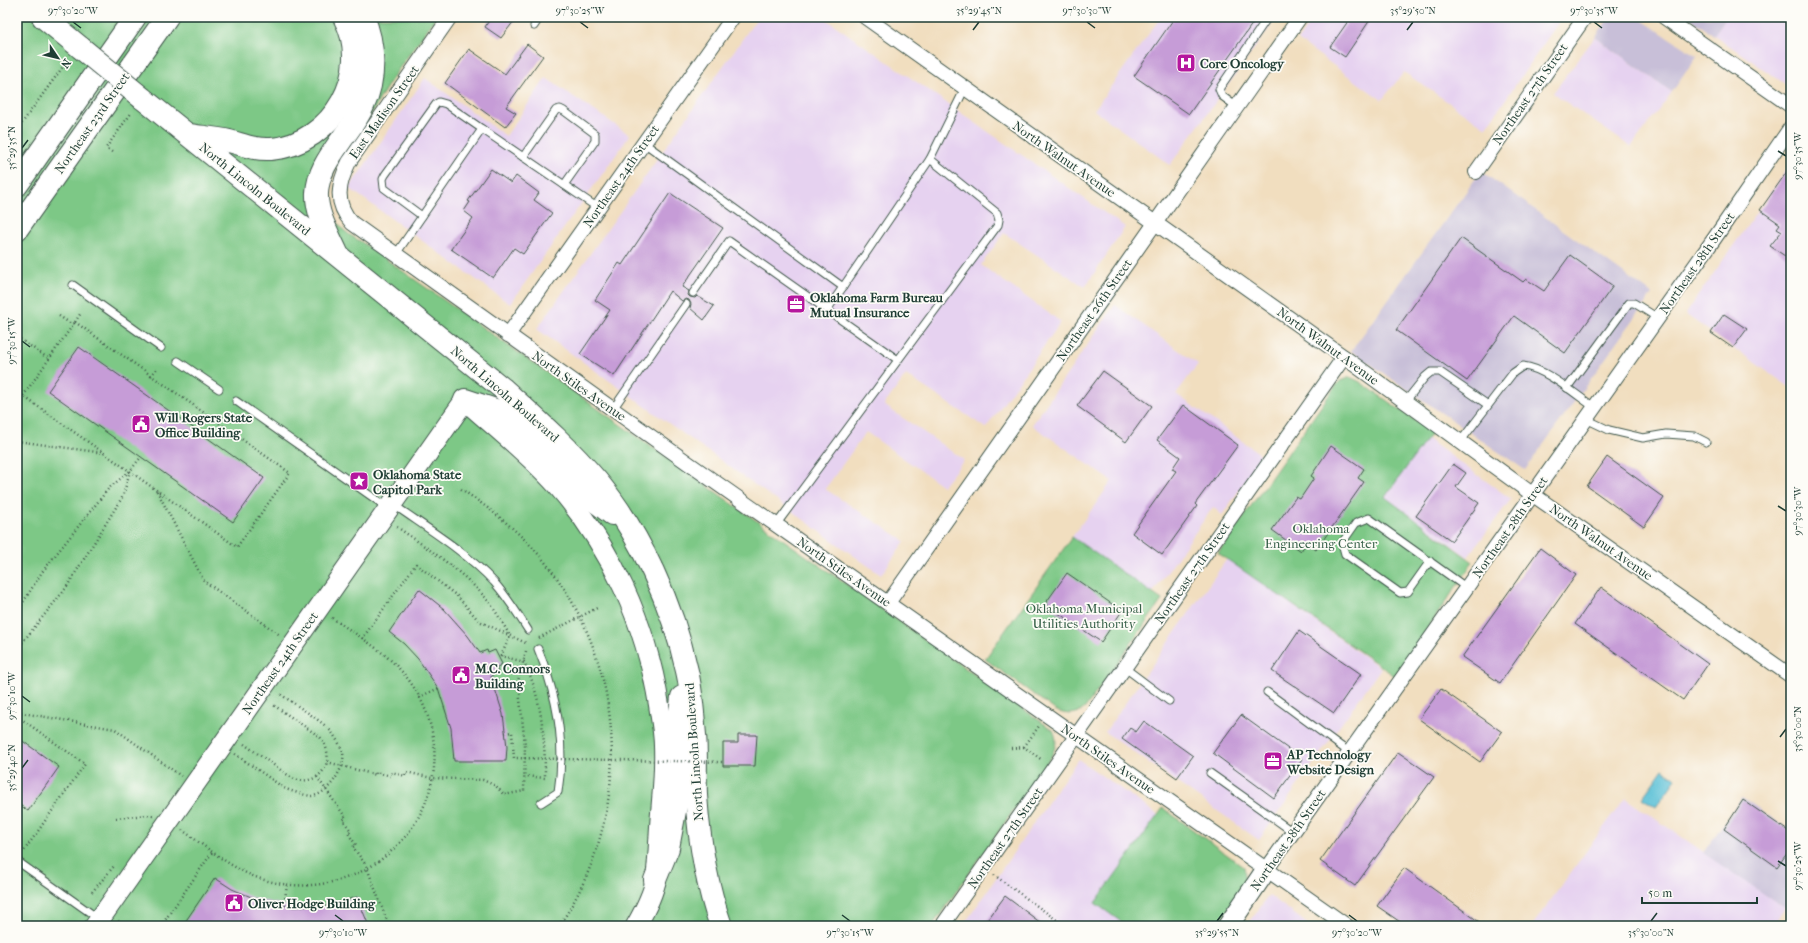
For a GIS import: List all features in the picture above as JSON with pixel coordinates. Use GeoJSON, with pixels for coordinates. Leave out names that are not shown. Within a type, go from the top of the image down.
{"type":"FeatureCollection","features":[{"type":"Feature","properties":{"kind":"main road","name":"North Lincoln Boulevard"},"geometry":{"type":"LineString","coordinates":[[43,17],[74,54],[137,105],[189,134],[502,388],[558,439],[598,482],[628,526],[654,572],[675,628],[687,672],[695,736],[696,796],[702,853],[720,926]]}},
{"type":"Feature","properties":{"kind":"main road","name":"Northeast 23rd Street"},"geometry":{"type":"LineString","coordinates":[[17,185],[135,17]]}},
{"type":"Feature","properties":{"kind":"main road","name":"Northeast 23rd Street"},"geometry":{"type":"LineString","coordinates":[[17,229],[167,17]]}},
{"type":"Feature","properties":{"kind":"main road"},"geometry":{"type":"LineString","coordinates":[[189,134],[231,142],[245,147],[270,149],[296,144],[318,131],[340,106],[352,77],[353,49],[350,32],[344,17]]}},
{"type":"Feature","properties":{"kind":"main road"},"geometry":{"type":"LineString","coordinates":[[338,256],[318,209],[316,195],[318,181],[327,160],[363,107],[370,89],[372,66],[371,46],[363,17]]}},
{"type":"Feature","properties":{"kind":"main road"},"geometry":{"type":"LineString","coordinates":[[465,400],[495,410],[521,428],[558,463],[587,495],[628,526]]}},
{"type":"Feature","properties":{"kind":"main road"},"geometry":{"type":"LineString","coordinates":[[655,880],[668,848],[675,811],[680,707],[687,672]]}},
{"type":"Feature","properties":{"kind":"street","name":"East Madison Street"},"geometry":{"type":"LineString","coordinates":[[344,214],[339,190],[342,175],[349,162],[450,17]]}},
{"type":"Feature","properties":{"kind":"street","name":"Northeast 24th Street"},"geometry":{"type":"LineString","coordinates":[[508,335],[733,17]]}},
{"type":"Feature","properties":{"kind":"street","name":"North Walnut Avenue"},"geometry":{"type":"LineString","coordinates":[[865,17],[1344,357],[1532,494],[1791,676]]}},
{"type":"Feature","properties":{"kind":"street","name":"Northeast 26th Street"},"geometry":{"type":"LineString","coordinates":[[888,603],[1300,17]]}},
{"type":"Feature","properties":{"kind":"street","name":"Northeast 27th Street"},"geometry":{"type":"LineString","coordinates":[[1476,172],[1585,17]]}},
{"type":"Feature","properties":{"kind":"street"},"geometry":{"type":"LineString","coordinates":[[1664,17],[1791,106]]}},
{"type":"Feature","properties":{"kind":"street","name":"Northeast 28th Street"},"geometry":{"type":"LineString","coordinates":[[1228,926],[1266,870],[1658,318],[1791,127]]}},
{"type":"Feature","properties":{"kind":"street","name":"North Stiles Avenue"},"geometry":{"type":"LineString","coordinates":[[344,214],[352,223],[508,335],[1076,737],[1347,926]]}},
{"type":"Feature","properties":{"kind":"street","name":"Northeast 27th Street"},"geometry":{"type":"LineString","coordinates":[[942,926],[1344,357]]}},
{"type":"Feature","properties":{"kind":"street","name":"Northeast 24th Street"},"geometry":{"type":"LineString","coordinates":[[96,924],[465,400]]}},
{"type":"Feature","properties":{"kind":"street"},"geometry":{"type":"LineString","coordinates":[[465,400],[556,484],[591,530],[609,558],[625,588],[646,646],[654,676],[664,745],[664,783],[655,880],[636,926]]}},
{"type":"Feature","properties":{"kind":"lane"},"geometry":{"type":"LineString","coordinates":[[534,26],[540,17]]}},
{"type":"Feature","properties":{"kind":"lane"},"geometry":{"type":"LineString","coordinates":[[1237,107],[1222,96],[1220,89],[1268,17]]}},
{"type":"Feature","properties":{"kind":"lane"},"geometry":{"type":"LineString","coordinates":[[827,310],[930,158],[965,88]]}},
{"type":"Feature","properties":{"kind":"lane"},"geometry":{"type":"LineString","coordinates":[[422,216],[384,188],[383,179],[436,104],[439,102],[446,104],[598,208]]}},
{"type":"Feature","properties":{"kind":"lane"},"geometry":{"type":"LineString","coordinates":[[523,157],[556,110],[560,109],[564,111],[595,134],[596,137],[595,141],[564,185]]}},
{"type":"Feature","properties":{"kind":"lane"},"geometry":{"type":"LineString","coordinates":[[396,254],[482,129]]}},
{"type":"Feature","properties":{"kind":"lane"},"geometry":{"type":"LineString","coordinates":[[644,143],[843,287]]}},
{"type":"Feature","properties":{"kind":"lane"},"geometry":{"type":"LineString","coordinates":[[776,525],[998,225],[997,213],[930,158]]}},
{"type":"Feature","properties":{"kind":"lane"},"geometry":{"type":"LineString","coordinates":[[693,293],[729,241],[898,360]]}},
{"type":"Feature","properties":{"kind":"lane"},"geometry":{"type":"LineString","coordinates":[[73,285],[161,348]]}},
{"type":"Feature","properties":{"kind":"lane"},"geometry":{"type":"LineString","coordinates":[[1566,388],[1629,303],[1634,303],[1658,318]]}},
{"type":"Feature","properties":{"kind":"lane"},"geometry":{"type":"LineString","coordinates":[[613,409],[686,304]]}},
{"type":"Feature","properties":{"kind":"lane"},"geometry":{"type":"LineString","coordinates":[[178,360],[219,389]]}},
{"type":"Feature","properties":{"kind":"lane"},"geometry":{"type":"LineString","coordinates":[[1460,442],[1513,373],[1523,366],[1537,369],[1594,407]]}},
{"type":"Feature","properties":{"kind":"lane"},"geometry":{"type":"LineString","coordinates":[[1405,402],[1425,376],[1430,372],[1440,372],[1488,405]]}},
{"type":"Feature","properties":{"kind":"lane"},"geometry":{"type":"LineString","coordinates":[[236,401],[388,509],[470,560],[494,582],[512,605],[528,630]]}},
{"type":"Feature","properties":{"kind":"lane"},"geometry":{"type":"LineString","coordinates":[[1586,419],[1609,430],[1643,438],[1666,434],[1694,436],[1706,442]]}},
{"type":"Feature","properties":{"kind":"lane"},"geometry":{"type":"LineString","coordinates":[[1430,561],[1408,592],[1400,593],[1345,554],[1342,543],[1356,523],[1369,518],[1430,561],[1467,588]]}},
{"type":"Feature","properties":{"kind":"lane"},"geometry":{"type":"LineString","coordinates":[[538,650],[554,695],[559,721],[561,748],[561,773],[558,792],[541,803]]}},
{"type":"Feature","properties":{"kind":"lane"},"geometry":{"type":"LineString","coordinates":[[1125,668],[1169,701]]}},
{"type":"Feature","properties":{"kind":"lane"},"geometry":{"type":"LineString","coordinates":[[1267,692],[1350,753]]}},
{"type":"Feature","properties":{"kind":"lane"},"geometry":{"type":"LineString","coordinates":[[1210,773],[1293,832]]}},
{"type":"Feature","properties":{"kind":"lane"},"geometry":{"type":"LineString","coordinates":[[17,861],[96,924]]}},
{"type":"Feature","properties":{"kind":"path"},"geometry":{"type":"LineString","coordinates":[[17,130],[74,54]]}},
{"type":"Feature","properties":{"kind":"path"},"geometry":{"type":"LineString","coordinates":[[112,152],[106,148],[137,105]]}},
{"type":"Feature","properties":{"kind":"path"},"geometry":{"type":"LineString","coordinates":[[75,322],[290,474],[237,547],[23,396],[81,313]]}},
{"type":"Feature","properties":{"kind":"path"},"geometry":{"type":"LineString","coordinates":[[59,316],[73,325]]}},
{"type":"Feature","properties":{"kind":"path"},"geometry":{"type":"LineString","coordinates":[[17,337],[49,359]]}},
{"type":"Feature","properties":{"kind":"path"},"geometry":{"type":"LineString","coordinates":[[151,376],[158,367]]}},
{"type":"Feature","properties":{"kind":"path"},"geometry":{"type":"LineString","coordinates":[[17,441],[104,453]]}},
{"type":"Feature","properties":{"kind":"path"},"geometry":{"type":"LineString","coordinates":[[17,612],[42,572],[109,488],[130,471],[141,457]]}},
{"type":"Feature","properties":{"kind":"path"},"geometry":{"type":"LineString","coordinates":[[17,649],[66,588],[123,496],[130,471]]}},
{"type":"Feature","properties":{"kind":"path"},"geometry":{"type":"LineString","coordinates":[[461,489],[512,527],[532,546],[553,573],[580,617],[599,664],[606,692],[612,724],[613,764],[606,811],[596,852],[575,900],[559,926]]}},
{"type":"Feature","properties":{"kind":"path"},"geometry":{"type":"LineString","coordinates":[[157,490],[204,581],[293,644]]}},
{"type":"Feature","properties":{"kind":"path"},"geometry":{"type":"LineString","coordinates":[[388,509],[444,560],[469,580],[484,596],[495,611],[510,636]]}},
{"type":"Feature","properties":{"kind":"path"},"geometry":{"type":"LineString","coordinates":[[362,639],[416,564],[457,596],[479,621],[528,644]]}},
{"type":"Feature","properties":{"kind":"path"},"geometry":{"type":"LineString","coordinates":[[537,638],[597,608]]}},
{"type":"Feature","properties":{"kind":"path"},"geometry":{"type":"LineString","coordinates":[[180,828],[213,851],[252,875],[266,881],[312,885],[350,878],[367,869],[391,853],[409,831],[424,805],[432,778],[434,754],[433,739],[425,710],[419,697],[402,670],[391,659],[328,616]]}},
{"type":"Feature","properties":{"kind":"path"},"geometry":{"type":"LineString","coordinates":[[510,636],[500,657],[524,662]]}},
{"type":"Feature","properties":{"kind":"path"},"geometry":{"type":"LineString","coordinates":[[327,762],[376,775],[376,772],[391,776],[392,772],[405,776],[406,772],[432,778],[483,780],[496,786],[504,795],[524,791],[525,746],[518,681],[528,644],[533,641]]}},
{"type":"Feature","properties":{"kind":"path"},"geometry":{"type":"LineString","coordinates":[[524,662],[532,677],[538,700],[543,725],[545,751],[545,778],[525,776]]}},
{"type":"Feature","properties":{"kind":"path"},"geometry":{"type":"LineString","coordinates":[[419,697],[438,688]]}},
{"type":"Feature","properties":{"kind":"path"},"geometry":{"type":"LineString","coordinates":[[233,752],[292,792],[311,796],[326,789],[336,779],[342,766],[343,752],[332,732],[276,691]]}},
{"type":"Feature","properties":{"kind":"path"},"geometry":{"type":"LineString","coordinates":[[240,741],[292,778],[305,781],[317,777],[325,768],[327,762],[327,749],[320,737],[268,701]]}},
{"type":"Feature","properties":{"kind":"path"},"geometry":{"type":"LineString","coordinates":[[17,712],[115,729],[194,784]]}},
{"type":"Feature","properties":{"kind":"path"},"geometry":{"type":"LineString","coordinates":[[17,716],[85,764],[24,851],[17,847]]}},
{"type":"Feature","properties":{"kind":"path"},"geometry":{"type":"LineString","coordinates":[[1011,748],[1024,746],[1047,716]]}},
{"type":"Feature","properties":{"kind":"path"},"geometry":{"type":"LineString","coordinates":[[505,733],[512,732],[514,758],[723,762]]}},
{"type":"Feature","properties":{"kind":"path"},"geometry":{"type":"LineString","coordinates":[[1024,746],[1054,768]]}},
{"type":"Feature","properties":{"kind":"path"},"geometry":{"type":"LineString","coordinates":[[317,777],[346,818],[343,820],[351,832],[348,834],[356,845],[353,847],[367,869],[389,926]]}},
{"type":"Feature","properties":{"kind":"path"},"geometry":{"type":"LineString","coordinates":[[160,926],[213,851]]}},
{"type":"Feature","properties":{"kind":"path"},"geometry":{"type":"LineString","coordinates":[[984,868],[1065,926]]}},
{"type":"Feature","properties":{"kind":"path"},"geometry":{"type":"LineString","coordinates":[[284,906],[287,884]]}},
{"type":"Feature","properties":{"kind":"shaded area","name":"Oklahoma Farm Bureau Mutual Insurance"},"geometry":{"type":"Polygon","coordinates":[[[758,17],[823,17],[1125,227],[1085,287],[1004,233],[981,265],[1061,322],[986,428],[906,375],[884,405],[964,460],[943,486],[866,432],[825,489],[905,541],[881,575],[537,329],[758,17]]]}},
{"type":"Feature","properties":{"kind":"shaded area","name":"Core Oncology"},"geometry":{"type":"Polygon","coordinates":[[[1161,17],[1277,17],[1170,165],[1094,110],[1161,17]]]}},
{"type":"Feature","properties":{"kind":"shaded area"},"geometry":{"type":"Polygon","coordinates":[[[1314,17],[1562,17],[1486,128],[1404,72],[1382,100],[1298,40],[1314,17]]]}},
{"type":"Feature","properties":{"kind":"shaded area"},"geometry":{"type":"Polygon","coordinates":[[[1610,17],[1637,17],[1697,56],[1672,92],[1595,37],[1610,17]]]}},
{"type":"Feature","properties":{"kind":"shaded area"},"geometry":{"type":"Polygon","coordinates":[[[1688,17],[1726,17],[1714,35],[1688,17]]]}},
{"type":"Feature","properties":{"kind":"shaded area"},"geometry":{"type":"Polygon","coordinates":[[[1726,17],[1791,17],[1791,88],[1714,35],[1726,17]]]}},
{"type":"Feature","properties":{"kind":"shaded area"},"geometry":{"type":"Polygon","coordinates":[[[1595,37],[1672,92],[1631,147],[1553,93],[1595,37]]]}},
{"type":"Feature","properties":{"kind":"shaded area"},"geometry":{"type":"Polygon","coordinates":[[[425,78],[506,136],[546,78],[630,135],[510,304],[349,188],[425,78]]]}},
{"type":"Feature","properties":{"kind":"shaded area"},"geometry":{"type":"Polygon","coordinates":[[[1791,164],[1791,388],[1685,314],[1791,164]]]}},
{"type":"Feature","properties":{"kind":"shaded area"},"geometry":{"type":"Polygon","coordinates":[[[1481,171],[1652,294],[1525,470],[1351,351],[1481,171]]]}},
{"type":"Feature","properties":{"kind":"shaded area"},"geometry":{"type":"Polygon","coordinates":[[[1115,305],[1198,364],[1176,394],[1263,456],[1222,515],[1213,507],[1152,594],[1072,537],[1112,481],[1032,425],[1115,305]]]}},
{"type":"Feature","properties":{"kind":"shaded area"},"geometry":{"type":"Polygon","coordinates":[[[1426,438],[1511,499],[1468,557],[1385,497],[1426,438]]]}},
{"type":"Feature","properties":{"kind":"shaded area"},"geometry":{"type":"Polygon","coordinates":[[[1227,559],[1381,668],[1259,840],[1105,732],[1227,559]]]}},
{"type":"Feature","properties":{"kind":"shaded area"},"geometry":{"type":"Polygon","coordinates":[[[1078,759],[1158,815],[1095,903],[1127,926],[963,926],[1078,759]]]}},
{"type":"Feature","properties":{"kind":"shaded area"},"geometry":{"type":"Polygon","coordinates":[[[1742,797],[1791,831],[1791,899],[1785,908],[1703,853],[1742,797]]]}},
{"type":"Feature","properties":{"kind":"shaded area"},"geometry":{"type":"Polygon","coordinates":[[[1625,798],[1785,908],[1772,926],[1532,926],[1625,798]]]}},
{"type":"Feature","properties":{"kind":"shaded area"},"geometry":{"type":"Polygon","coordinates":[[[1269,895],[1310,926],[1247,926],[1269,895]]]}},
{"type":"Feature","properties":{"kind":"green space","name":"Oklahoma State Capitol Park"},"geometry":{"type":"Polygon","coordinates":[[[17,17],[436,17],[395,75],[364,127],[334,171],[330,184],[329,203],[334,218],[339,225],[352,236],[1053,730],[1056,737],[1056,744],[1051,757],[932,926],[17,926],[17,17]]]}},
{"type":"Feature","properties":{"kind":"green space","name":"Oklahoma Engineering Center"},"geometry":{"type":"Polygon","coordinates":[[[1352,378],[1360,382],[1432,432],[1385,497],[1473,562],[1395,676],[1218,553],[1334,388],[1340,381],[1352,378]]]}},
{"type":"Feature","properties":{"kind":"green space","name":"Oklahoma Municipal Utilities Authority"},"geometry":{"type":"Polygon","coordinates":[[[1072,537],[1162,600],[1085,708],[1082,711],[1070,714],[1055,710],[985,659],[1072,537]]]}},
{"type":"Feature","properties":{"kind":"green space"},"geometry":{"type":"Polygon","coordinates":[[[1163,808],[1244,867],[1245,875],[1241,891],[1216,926],[1127,926],[1095,903],[1163,808]]]}},
{"type":"Feature","properties":{"kind":"water"},"geometry":{"type":"Polygon","coordinates":[[[1663,769],[1676,779],[1656,807],[1642,798],[1663,769]]]}},
{"type":"Feature","properties":{"kind":"building"},"geometry":{"type":"Polygon","coordinates":[[[491,17],[517,17],[501,38],[485,27],[491,17]]]}},
{"type":"Feature","properties":{"kind":"building"},"geometry":{"type":"Polygon","coordinates":[[[1175,17],[1257,17],[1189,114],[1134,76],[1175,17]]]}},
{"type":"Feature","properties":{"kind":"building"},"geometry":{"type":"Polygon","coordinates":[[[1351,17],[1372,17],[1345,57],[1330,47],[1351,17]]]}},
{"type":"Feature","properties":{"kind":"building"},"geometry":{"type":"Polygon","coordinates":[[[527,44],[543,56],[506,107],[516,113],[505,127],[445,83],[469,49],[505,74],[527,44]]]}},
{"type":"Feature","properties":{"kind":"building"},"geometry":{"type":"Polygon","coordinates":[[[1791,166],[1791,260],[1770,246],[1782,231],[1777,228],[1780,224],[1760,210],[1791,166]]]}},
{"type":"Feature","properties":{"kind":"building"},"geometry":{"type":"Polygon","coordinates":[[[491,169],[511,183],[516,176],[539,193],[534,200],[552,213],[523,254],[514,248],[493,278],[451,249],[473,218],[464,211],[470,202],[468,201],[491,169]]]}},
{"type":"Feature","properties":{"kind":"building"},"geometry":{"type":"Polygon","coordinates":[[[670,193],[723,228],[682,287],[689,291],[688,295],[690,297],[695,298],[697,296],[714,306],[704,320],[690,308],[691,304],[689,300],[686,299],[682,301],[670,291],[614,376],[580,354],[610,310],[595,300],[619,263],[622,265],[670,193]]]}},
{"type":"Feature","properties":{"kind":"building"},"geometry":{"type":"Polygon","coordinates":[[[1461,238],[1523,282],[1526,279],[1544,291],[1570,255],[1613,286],[1565,353],[1514,316],[1467,381],[1396,330],[1461,238]]]}},
{"type":"Feature","properties":{"kind":"building"},"geometry":{"type":"Polygon","coordinates":[[[1724,314],[1747,329],[1733,348],[1711,333],[1724,314]]]}},
{"type":"Feature","properties":{"kind":"building","name":"Will Rogers State Office Building"},"geometry":{"type":"Polygon","coordinates":[[[79,347],[264,478],[233,522],[48,391],[79,347]]]}},
{"type":"Feature","properties":{"kind":"building"},"geometry":{"type":"Polygon","coordinates":[[[1103,371],[1152,406],[1126,442],[1077,406],[1103,371]]]}},
{"type":"Feature","properties":{"kind":"building"},"geometry":{"type":"Polygon","coordinates":[[[1183,405],[1238,445],[1195,504],[1197,506],[1162,555],[1132,533],[1176,471],[1172,469],[1180,457],[1157,440],[1183,405]]]}},
{"type":"Feature","properties":{"kind":"building"},"geometry":{"type":"Polygon","coordinates":[[[1331,446],[1364,469],[1358,478],[1364,482],[1316,550],[1306,543],[1301,551],[1272,530],[1296,497],[1300,499],[1314,478],[1311,476],[1331,446]]]}},
{"type":"Feature","properties":{"kind":"building"},"geometry":{"type":"Polygon","coordinates":[[[1607,457],[1664,498],[1644,527],[1587,486],[1607,457]]]}},
{"type":"Feature","properties":{"kind":"building"},"geometry":{"type":"Polygon","coordinates":[[[1453,464],[1466,473],[1456,487],[1479,503],[1452,541],[1416,516],[1453,464]]]}},
{"type":"Feature","properties":{"kind":"building"},"geometry":{"type":"Polygon","coordinates":[[[1540,548],[1576,575],[1500,683],[1462,657],[1540,548]]]}},
{"type":"Feature","properties":{"kind":"building"},"geometry":{"type":"Polygon","coordinates":[[[1067,573],[1122,611],[1101,642],[1045,604],[1067,573]]]}},
{"type":"Feature","properties":{"kind":"building"},"geometry":{"type":"Polygon","coordinates":[[[1601,587],[1708,664],[1683,700],[1575,624],[1601,587]]]}},
{"type":"Feature","properties":{"kind":"building","name":"M.C. Connors Building"},"geometry":{"type":"Polygon","coordinates":[[[419,589],[444,609],[468,636],[480,653],[487,650],[488,653],[495,650],[502,664],[496,668],[498,672],[491,676],[503,714],[507,747],[506,761],[454,761],[451,728],[438,688],[418,659],[404,644],[389,632],[419,589]]]}},
{"type":"Feature","properties":{"kind":"building"},"geometry":{"type":"Polygon","coordinates":[[[1299,631],[1361,674],[1334,713],[1272,671],[1299,631]]]}},
{"type":"Feature","properties":{"kind":"building"},"geometry":{"type":"Polygon","coordinates":[[[1441,689],[1502,732],[1480,762],[1419,719],[1441,689]]]}},
{"type":"Feature","properties":{"kind":"building"},"geometry":{"type":"Polygon","coordinates":[[[1241,715],[1302,759],[1274,798],[1213,753],[1241,715]]]}},
{"type":"Feature","properties":{"kind":"building"},"geometry":{"type":"Polygon","coordinates":[[[1144,721],[1193,756],[1177,778],[1122,739],[1130,728],[1136,732],[1144,721]]]}},
{"type":"Feature","properties":{"kind":"building"},"geometry":{"type":"Polygon","coordinates":[[[738,735],[757,735],[755,766],[723,766],[723,743],[738,743],[738,735]]]}},
{"type":"Feature","properties":{"kind":"building"},"geometry":{"type":"Polygon","coordinates":[[[17,737],[59,767],[28,811],[17,803],[17,737]]]}},
{"type":"Feature","properties":{"kind":"building"},"geometry":{"type":"Polygon","coordinates":[[[1398,752],[1434,777],[1355,886],[1320,861],[1398,752]]]}},
{"type":"Feature","properties":{"kind":"building"},"geometry":{"type":"Polygon","coordinates":[[[1743,800],[1791,833],[1791,848],[1777,867],[1724,829],[1743,800]]]}},
{"type":"Feature","properties":{"kind":"building"},"geometry":{"type":"Polygon","coordinates":[[[1404,868],[1485,926],[1406,926],[1377,906],[1404,868]]]}},
{"type":"Feature","properties":{"kind":"building","name":"Oliver Hodge Building"},"geometry":{"type":"Polygon","coordinates":[[[215,878],[232,889],[256,899],[293,907],[325,906],[357,897],[369,926],[191,926],[185,922],[215,878]]]}},
{"type":"Feature","properties":{"kind":"building"},"geometry":{"type":"Polygon","coordinates":[[[1005,896],[1045,926],[983,926],[1005,896]]]}},
{"type":"Feature","properties":{"kind":"place","name":"Core Oncology"},"geometry":{"type":"Point","coordinates":[1186,63]}},
{"type":"Feature","properties":{"kind":"place","name":"Oklahoma Farm Bureau Mutual Insurance"},"geometry":{"type":"Point","coordinates":[796,304]}},
{"type":"Feature","properties":{"kind":"place","name":"Will Rogers State Office Building"},"geometry":{"type":"Point","coordinates":[141,424]}},
{"type":"Feature","properties":{"kind":"place","name":"Oklahoma State Capitol Park"},"geometry":{"type":"Point","coordinates":[359,481]}},
{"type":"Feature","properties":{"kind":"place","name":"M.C. Connors Building"},"geometry":{"type":"Point","coordinates":[461,675]}},
{"type":"Feature","properties":{"kind":"place","name":"AP Technology Website Design"},"geometry":{"type":"Point","coordinates":[1273,761]}},
{"type":"Feature","properties":{"kind":"place","name":"Oliver Hodge Building"},"geometry":{"type":"Point","coordinates":[234,903]}}]}
